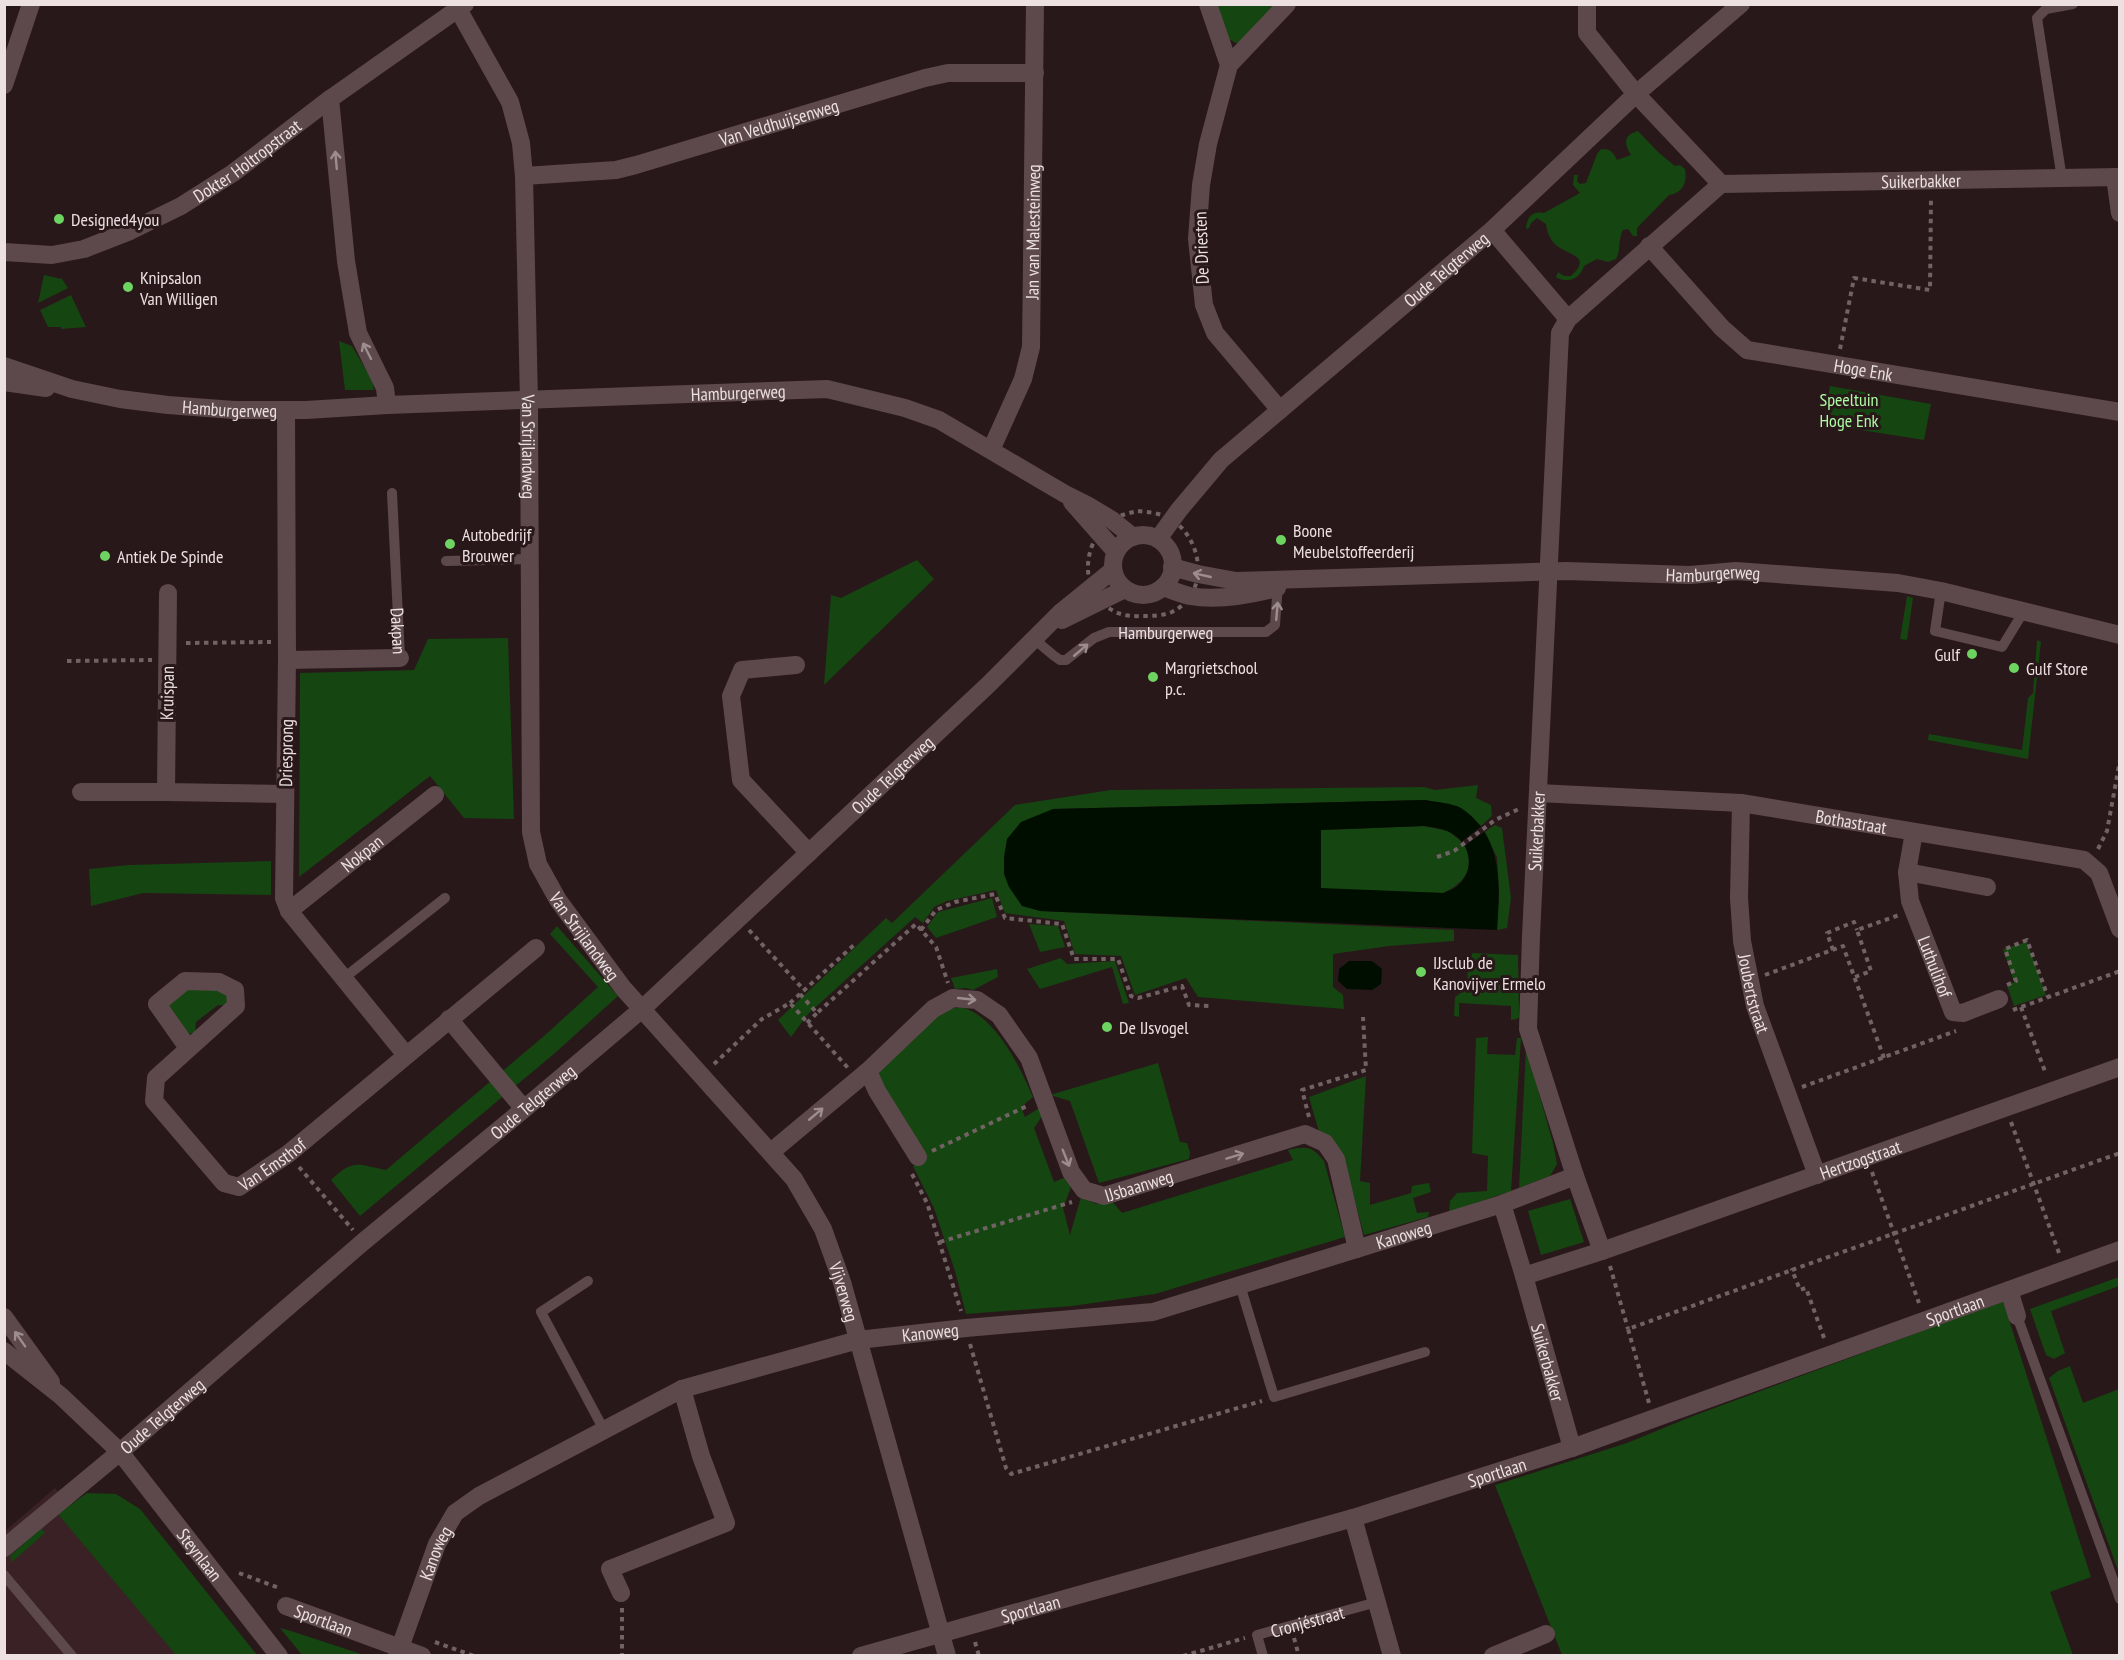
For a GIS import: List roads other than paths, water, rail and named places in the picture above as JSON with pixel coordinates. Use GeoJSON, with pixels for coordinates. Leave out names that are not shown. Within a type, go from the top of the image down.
{"type":"FeatureCollection","features":[{"type":"Feature","properties":{"kind":"street"},"geometry":{"type":"LineString","coordinates":[[4,85],[31,4]]}},
{"type":"Feature","properties":{"kind":"street","name":"Jan van Malesteinweg"},"geometry":{"type":"LineString","coordinates":[[991,450],[1023,379],[1031,347],[1035,4]]}},
{"type":"Feature","properties":{"kind":"street"},"geometry":{"type":"LineString","coordinates":[[1208,4],[1229,65]]}},
{"type":"Feature","properties":{"kind":"street","name":"De Driesten"},"geometry":{"type":"LineString","coordinates":[[1280,410],[1215,333],[1204,305],[1197,239],[1201,185],[1208,144],[1229,65],[1287,4]]}},
{"type":"Feature","properties":{"kind":"street"},"geometry":{"type":"LineString","coordinates":[[1492,230],[1568,319],[1721,184],[1636,94],[1587,33],[1587,4]]}},
{"type":"Feature","properties":{"kind":"street","name":"Oude Telgterweg"},"geometry":{"type":"LineString","coordinates":[[1158,539],[1221,460],[1492,230],[1636,94],[1741,4]]}},
{"type":"Feature","properties":{"kind":"street","name":"Dokter Holtropstraat"},"geometry":{"type":"LineString","coordinates":[[4,252],[52,255],[84,249],[130,231],[181,206],[233,173],[330,99],[462,7]]}},
{"type":"Feature","properties":{"kind":"street","name":"Van Strijlandweg"},"geometry":{"type":"LineString","coordinates":[[462,7],[510,102],[521,143],[524,176],[529,401],[531,832],[538,864],[558,900],[623,988],[642,1009]]}},
{"type":"Feature","properties":{"kind":"street","name":"Van Veldhuijsenweg"},"geometry":{"type":"LineString","coordinates":[[524,176],[616,170],[948,73],[1035,73]]}},
{"type":"Feature","properties":{"kind":"street"},"geometry":{"type":"LineString","coordinates":[[330,99],[346,261],[358,333],[385,388],[387,405]]}},
{"type":"Feature","properties":{"kind":"street"},"geometry":{"type":"LineString","coordinates":[[2117,177],[2120,213]]}},
{"type":"Feature","properties":{"kind":"street","name":"Suikerbakker"},"geometry":{"type":"LineString","coordinates":[[1721,184],[2117,177]]}},
{"type":"Feature","properties":{"kind":"street","name":"Hoge Enk"},"geometry":{"type":"LineString","coordinates":[[1649,246],[1722,328],[1747,350],[2120,412]]}},
{"type":"Feature","properties":{"kind":"street","name":"Suikerbakker"},"geometry":{"type":"LineString","coordinates":[[1568,319],[1560,333],[1528,1029],[1575,1176],[1604,1251]]}},
{"type":"Feature","properties":{"kind":"street","name":"Hamburgerweg"},"geometry":{"type":"LineString","coordinates":[[4,366],[72,389],[120,399],[234,410],[286,410],[827,389],[905,408],[930,417],[1112,520],[1133,537]]}},
{"type":"Feature","properties":{"kind":"street","name":"Hamburgerweg"},"geometry":{"type":"LineString","coordinates":[[4,382],[51,389],[72,389]]}},
{"type":"Feature","properties":{"kind":"street","name":"Driesprong"},"geometry":{"type":"LineString","coordinates":[[286,410],[287,660],[284,898],[289,910],[406,1054]]}},
{"type":"Feature","properties":{"kind":"street","name":"Hamburgerweg"},"geometry":{"type":"LineString","coordinates":[[1065,494],[1116,552]]}},
{"type":"Feature","properties":{"kind":"street"},"geometry":{"type":"LineString","coordinates":[[1143,535],[1158,539],[1171,554],[1173,567],[1170,578],[1162,587],[1147,595],[1136,594],[1125,589],[1118,583],[1113,570],[1116,552],[1123,543],[1133,537],[1143,535]]}},
{"type":"Feature","properties":{"kind":"street","name":"Hamburgerweg"},"geometry":{"type":"LineString","coordinates":[[1173,567],[1236,581],[1278,584]]}},
{"type":"Feature","properties":{"kind":"street","name":"Oude Telgterweg"},"geometry":{"type":"LineString","coordinates":[[1097,594],[1113,570]]}},
{"type":"Feature","properties":{"kind":"street","name":"Hamburgerweg"},"geometry":{"type":"LineString","coordinates":[[1162,587],[1189,596],[1237,596],[1278,584],[1302,580],[1548,572],[1690,575],[1736,571],[1898,583],[1941,591],[2120,635]]}},
{"type":"Feature","properties":{"kind":"street","name":"Oude Telgterweg"},"geometry":{"type":"LineString","coordinates":[[4,1548],[120,1452],[363,1242],[642,1009],[988,685],[1060,613],[1097,594],[1125,589]]}},
{"type":"Feature","properties":{"kind":"street","name":"Kruispan"},"geometry":{"type":"LineString","coordinates":[[166,792],[168,594]]}},
{"type":"Feature","properties":{"kind":"street","name":"Dakpan"},"geometry":{"type":"LineString","coordinates":[[287,660],[400,658]]}},
{"type":"Feature","properties":{"kind":"street"},"geometry":{"type":"LineString","coordinates":[[796,664],[742,670],[731,696],[741,780],[809,852]]}},
{"type":"Feature","properties":{"kind":"street"},"geometry":{"type":"LineString","coordinates":[[81,792],[285,794]]}},
{"type":"Feature","properties":{"kind":"street","name":"Bothastraat"},"geometry":{"type":"LineString","coordinates":[[1538,793],[1741,803],[2084,860],[2099,873],[2120,929]]}},
{"type":"Feature","properties":{"kind":"street","name":"Nokpan"},"geometry":{"type":"LineString","coordinates":[[289,910],[435,795]]}},
{"type":"Feature","properties":{"kind":"street","name":"Joubertstraat"},"geometry":{"type":"LineString","coordinates":[[1741,803],[1739,898],[1742,941],[1755,1006],[1817,1175]]}},
{"type":"Feature","properties":{"kind":"street","name":"Luthulihof"},"geometry":{"type":"LineString","coordinates":[[1914,832],[1907,872],[1910,901],[1953,1012],[1963,1013],[2006,998]]}},
{"type":"Feature","properties":{"kind":"street"},"geometry":{"type":"LineString","coordinates":[[1907,872],[1987,886]]}},
{"type":"Feature","properties":{"kind":"street","name":"Van Emsthof"},"geometry":{"type":"LineString","coordinates":[[188,1048],[156,1078],[154,1101],[224,1184],[239,1187],[288,1154],[536,948]]}},
{"type":"Feature","properties":{"kind":"street","name":"IJsbaanweg"},"geometry":{"type":"LineString","coordinates":[[863,1075],[933,1009],[953,998],[977,1000],[999,1016],[1029,1058],[1071,1172],[1084,1190],[1104,1196],[1305,1134],[1325,1143],[1336,1159],[1357,1249]]}},
{"type":"Feature","properties":{"kind":"street","name":"Vijverweg"},"geometry":{"type":"LineString","coordinates":[[642,1009],[794,1179],[823,1229],[842,1282],[947,1656]]}},
{"type":"Feature","properties":{"kind":"street"},"geometry":{"type":"LineString","coordinates":[[449,1019],[524,1109]]}},
{"type":"Feature","properties":{"kind":"street","name":"Hertzogstraat"},"geometry":{"type":"LineString","coordinates":[[1604,1251],[2120,1067]]}},
{"type":"Feature","properties":{"kind":"street"},"geometry":{"type":"LineString","coordinates":[[771,1152],[863,1075],[877,1091],[918,1157]]}},
{"type":"Feature","properties":{"kind":"street","name":"Kanoweg"},"geometry":{"type":"LineString","coordinates":[[398,1652],[437,1544],[455,1513],[479,1496],[682,1389],[858,1340],[1153,1311],[1502,1204],[1575,1176]]}},
{"type":"Feature","properties":{"kind":"street","name":"Suikerbakker"},"geometry":{"type":"LineString","coordinates":[[1502,1204],[1572,1448]]}},
{"type":"Feature","properties":{"kind":"street","name":"Sportlaan"},"geometry":{"type":"LineString","coordinates":[[861,1656],[1353,1518],[1572,1448],[2120,1250]]}},
{"type":"Feature","properties":{"kind":"street"},"geometry":{"type":"LineString","coordinates":[[1524,1276],[1604,1251]]}},
{"type":"Feature","properties":{"kind":"street"},"geometry":{"type":"LineString","coordinates":[[2009,1290],[2017,1316]]}},
{"type":"Feature","properties":{"kind":"street"},"geometry":{"type":"LineString","coordinates":[[4,1317],[61,1396]]}},
{"type":"Feature","properties":{"kind":"street"},"geometry":{"type":"LineString","coordinates":[[4,1352],[61,1396]]}},
{"type":"Feature","properties":{"kind":"street"},"geometry":{"type":"LineString","coordinates":[[621,1593],[609,1569],[726,1523],[701,1456],[682,1389]]}},
{"type":"Feature","properties":{"kind":"street","name":"Steynlaan"},"geometry":{"type":"LineString","coordinates":[[61,1396],[120,1452],[279,1656]]}},
{"type":"Feature","properties":{"kind":"street"},"geometry":{"type":"LineString","coordinates":[[1353,1518],[1392,1656]]}},
{"type":"Feature","properties":{"kind":"street","name":"Sportlaan"},"geometry":{"type":"LineString","coordinates":[[286,1606],[398,1652],[422,1656]]}},
{"type":"Feature","properties":{"kind":"street"},"geometry":{"type":"LineString","coordinates":[[1493,1656],[1546,1634]]}},
{"type":"Feature","properties":{"kind":"lane"},"geometry":{"type":"LineString","coordinates":[[2062,179],[2037,18],[2046,9],[2073,4]]}},
{"type":"Feature","properties":{"kind":"lane","name":"Dakpan"},"geometry":{"type":"LineString","coordinates":[[392,493],[400,658]]}},
{"type":"Feature","properties":{"kind":"lane"},"geometry":{"type":"LineString","coordinates":[[446,561],[530,559]]}},
{"type":"Feature","properties":{"kind":"lane","name":"Hamburgerweg"},"geometry":{"type":"LineString","coordinates":[[1037,636],[1053,656],[1066,660],[1094,638],[1109,633],[1266,632],[1275,625],[1278,584]]}},
{"type":"Feature","properties":{"kind":"lane"},"geometry":{"type":"LineString","coordinates":[[1941,591],[1935,631],[2002,647],[2024,611]]}},
{"type":"Feature","properties":{"kind":"lane"},"geometry":{"type":"LineString","coordinates":[[344,978],[445,898]]}},
{"type":"Feature","properties":{"kind":"lane"},"geometry":{"type":"LineString","coordinates":[[588,1281],[541,1312],[604,1430]]}},
{"type":"Feature","properties":{"kind":"lane"},"geometry":{"type":"LineString","coordinates":[[1240,1285],[1274,1397],[1425,1352]]}},
{"type":"Feature","properties":{"kind":"lane"},"geometry":{"type":"LineString","coordinates":[[2017,1316],[2120,1599]]}},
{"type":"Feature","properties":{"kind":"lane"},"geometry":{"type":"LineString","coordinates":[[4,1575],[72,1656]]}},
{"type":"Feature","properties":{"kind":"lane","name":"Cronjéstraat"},"geometry":{"type":"LineString","coordinates":[[1263,1656],[1257,1635],[1377,1602]]}},
{"type":"Feature","properties":{"kind":"place","name":"Designed4you"},"geometry":{"type":"Point","coordinates":[59,219]}},
{"type":"Feature","properties":{"kind":"place","name":"Knipsalon Van Willigen"},"geometry":{"type":"Point","coordinates":[128,287]}},
{"type":"Feature","properties":{"kind":"place","name":"Boone Meubelstoffeerderij"},"geometry":{"type":"Point","coordinates":[1281,540]}},
{"type":"Feature","properties":{"kind":"place","name":"Autobedrijf Brouwer"},"geometry":{"type":"Point","coordinates":[450,544]}},
{"type":"Feature","properties":{"kind":"place","name":"Antiek De Spinde"},"geometry":{"type":"Point","coordinates":[105,556]}},
{"type":"Feature","properties":{"kind":"place","name":"Gulf"},"geometry":{"type":"Point","coordinates":[1972,654]}},
{"type":"Feature","properties":{"kind":"place","name":"Gulf Store"},"geometry":{"type":"Point","coordinates":[2014,668]}},
{"type":"Feature","properties":{"kind":"place","name":"Margrietschool p.c."},"geometry":{"type":"Point","coordinates":[1153,677]}},
{"type":"Feature","properties":{"kind":"place","name":"IJsclub de Kanovijver Ermelo"},"geometry":{"type":"Point","coordinates":[1421,972]}},
{"type":"Feature","properties":{"kind":"place","name":"De IJsvogel"},"geometry":{"type":"Point","coordinates":[1107,1027]}},
{"type":"Feature","properties":{"kind":"park label","name":"Speeltuin Hoge Enk"},"geometry":{"type":"Point","coordinates":[1849,409]}}]}
